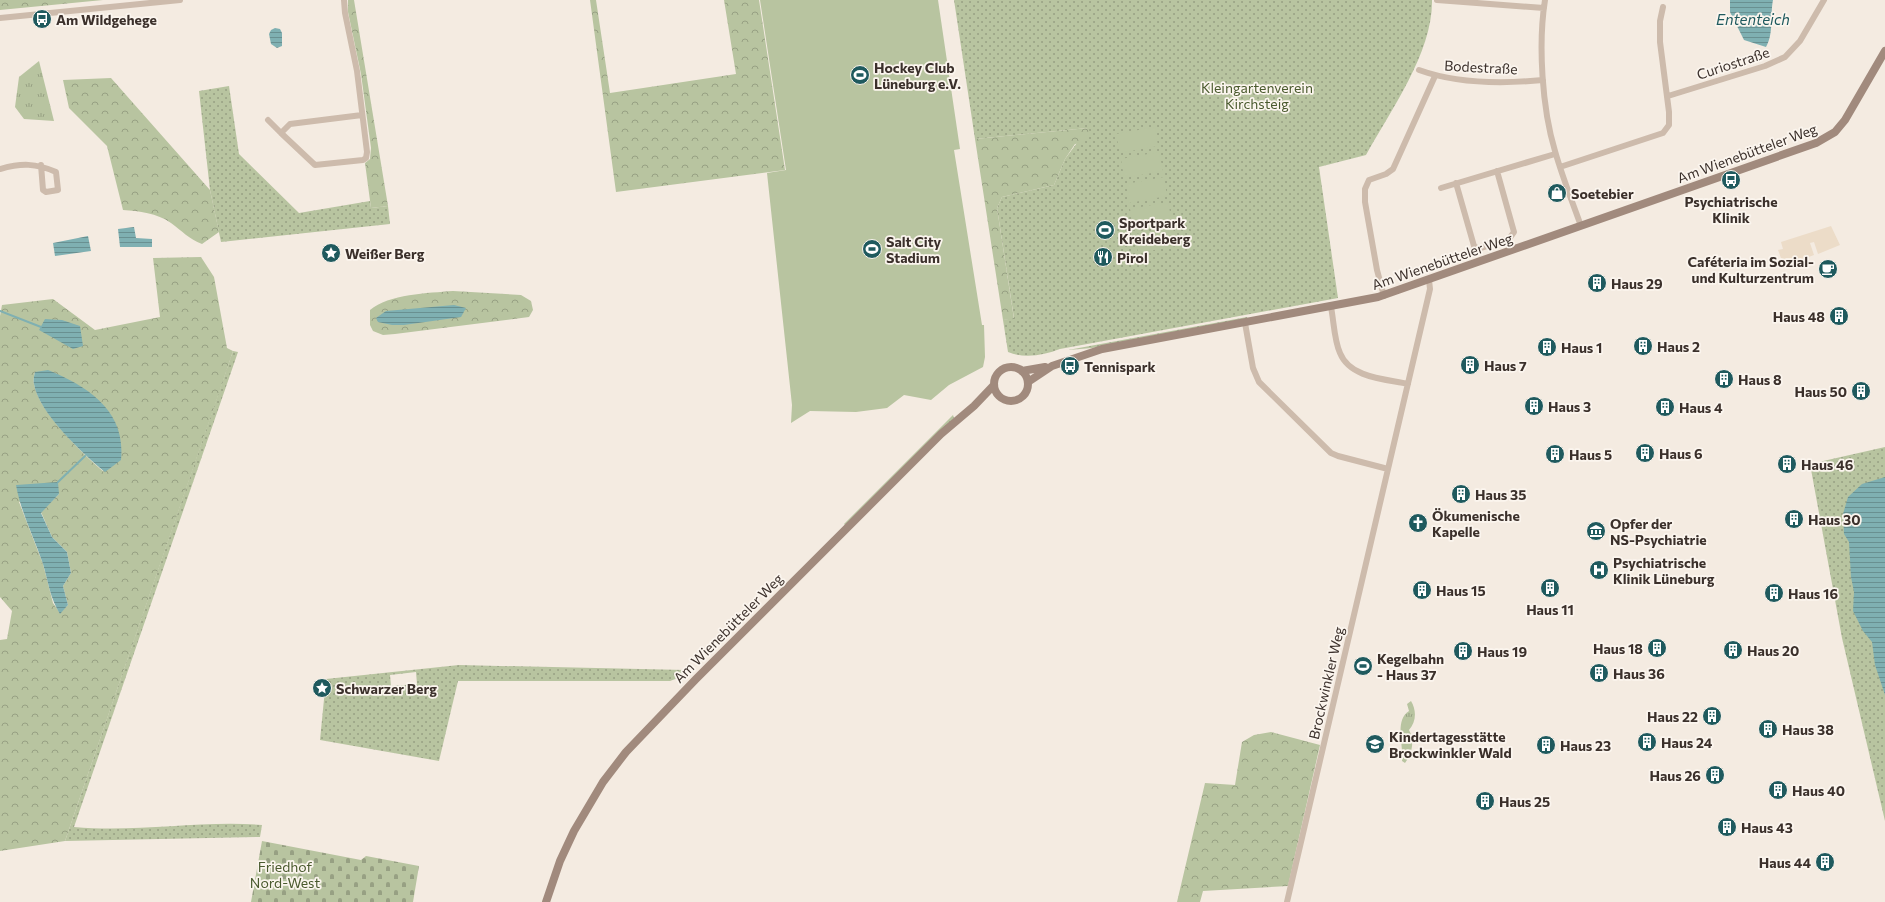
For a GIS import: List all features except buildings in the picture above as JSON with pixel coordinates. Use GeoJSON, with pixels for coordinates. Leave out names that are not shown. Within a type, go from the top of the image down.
{"type":"FeatureCollection","features":[{"type":"Feature","properties":{"kind":"street"},"geometry":{"type":"LineString","coordinates":[[0,18],[180,0]]}},
{"type":"Feature","properties":{"kind":"street"},"geometry":{"type":"LineString","coordinates":[[268,120],[315,165],[363,160],[366,158],[368,152],[357,71],[345,13],[344,0]]}},
{"type":"Feature","properties":{"kind":"street"},"geometry":{"type":"LineString","coordinates":[[1437,0],[1544,8]]}},
{"type":"Feature","properties":{"kind":"street"},"geometry":{"type":"LineString","coordinates":[[1545,0],[1543,80],[1548,125],[1555,154],[1581,226]]}},
{"type":"Feature","properties":{"kind":"street","name":"Curiostraße"},"geometry":{"type":"LineString","coordinates":[[1668,96],[1765,66],[1785,57],[1800,41],[1824,0]]}},
{"type":"Feature","properties":{"kind":"street"},"geometry":{"type":"LineString","coordinates":[[1560,167],[1663,133],[1669,125],[1668,96],[1660,42],[1660,21],[1663,7]]}},
{"type":"Feature","properties":{"kind":"street","name":"Am Wienebütteler Weg"},"geometry":{"type":"LineString","coordinates":[[546,902],[560,861],[574,831],[603,782],[626,752],[696,679],[936,439],[974,406],[994,385],[997,375],[1005,368],[1012,367],[1022,371],[1052,366],[1102,349],[1384,296],[1581,226],[1828,137],[1846,120],[1885,51]]}},
{"type":"Feature","properties":{"kind":"street","name":"Bodestraße"},"geometry":{"type":"LineString","coordinates":[[1419,70],[1435,76],[1485,82],[1543,80]]}},
{"type":"Feature","properties":{"kind":"street"},"geometry":{"type":"LineString","coordinates":[[1384,296],[1377,270],[1365,202],[1365,190],[1369,180],[1390,172],[1396,165],[1435,76]]}},
{"type":"Feature","properties":{"kind":"street"},"geometry":{"type":"LineString","coordinates":[[281,133],[290,124],[362,115]]}},
{"type":"Feature","properties":{"kind":"street"},"geometry":{"type":"LineString","coordinates":[[1441,188],[1555,154]]}},
{"type":"Feature","properties":{"kind":"street"},"geometry":{"type":"LineString","coordinates":[[0,169],[15,166],[41,165],[56,172],[58,190],[46,192],[43,190],[41,165]]}},
{"type":"Feature","properties":{"kind":"street"},"geometry":{"type":"LineString","coordinates":[[1456,183],[1474,246],[1478,249],[1509,239],[1514,232],[1497,171]]}},
{"type":"Feature","properties":{"kind":"street","name":"Brockwinkler Weg"},"geometry":{"type":"LineString","coordinates":[[1287,902],[1430,289],[1429,280]]}},
{"type":"Feature","properties":{"kind":"street"},"geometry":{"type":"LineString","coordinates":[[1331,307],[1339,352],[1344,362],[1358,372],[1408,384]]}},
{"type":"Feature","properties":{"kind":"street"},"geometry":{"type":"LineString","coordinates":[[1245,323],[1255,376],[1267,391],[1331,453],[1388,468]]}},
{"type":"Feature","properties":{"kind":"street","name":"Am Wienebütteler Weg"},"geometry":{"type":"LineString","coordinates":[[974,406],[1000,396],[1009,401],[1020,398],[1026,391],[1028,382],[1052,366]]}},
{"type":"Feature","properties":{"kind":"street"},"geometry":{"type":"LineString","coordinates":[[1022,371],[1028,382]]}},
{"type":"Feature","properties":{"kind":"street"},"geometry":{"type":"LineString","coordinates":[[994,385],[1000,396]]}},
{"type":"Feature","properties":{"kind":"green space"},"geometry":{"type":"Polygon","coordinates":[[[0,0],[103,0],[0,10],[0,0]]]}},
{"type":"Feature","properties":{"kind":"green space"},"geometry":{"type":"Polygon","coordinates":[[[348,0],[354,0],[388,206],[371,208],[365,163],[370,159],[371,148],[361,74],[348,12],[348,0]]]}},
{"type":"Feature","properties":{"kind":"green space"},"geometry":{"type":"Polygon","coordinates":[[[590,0],[596,0],[610,93],[736,74],[724,0],[759,0],[785,170],[616,192],[590,0]]]}},
{"type":"Feature","properties":{"kind":"green space","name":"Salt City Stadium"},"geometry":{"type":"Polygon","coordinates":[[[760,0],[938,0],[960,149],[954,150],[982,325],[984,325],[985,357],[983,367],[949,385],[931,400],[904,395],[887,408],[856,412],[810,411],[791,423],[792,405],[767,173],[786,170],[760,0]]]}},
{"type":"Feature","properties":{"kind":"green space","name":"Kleingartenverein Kirchsteig"},"geometry":{"type":"Polygon","coordinates":[[[954,0],[1432,0],[1426,40],[1418,60],[1409,80],[1366,155],[1319,167],[1338,298],[1060,349],[1048,353],[1028,356],[1008,352],[1003,320],[1014,318],[997,208],[1002,197],[1054,185],[1065,159],[1088,128],[975,139],[954,0]]]}},
{"type":"Feature","properties":{"kind":"green space"},"geometry":{"type":"Polygon","coordinates":[[[39,61],[54,121],[24,119],[15,107],[19,77],[39,61]]]}},
{"type":"Feature","properties":{"kind":"green space"},"geometry":{"type":"Polygon","coordinates":[[[111,78],[210,190],[219,232],[202,244],[160,217],[142,212],[123,210],[107,146],[69,108],[63,80],[111,78]]]}},
{"type":"Feature","properties":{"kind":"green space"},"geometry":{"type":"Polygon","coordinates":[[[229,86],[239,154],[299,213],[370,201],[371,208],[388,206],[390,224],[221,242],[210,190],[199,91],[229,86]]]}},
{"type":"Feature","properties":{"kind":"green space"},"geometry":{"type":"Polygon","coordinates":[[[1155,127],[1158,146],[1120,153],[1116,134],[1155,127]]]}},
{"type":"Feature","properties":{"kind":"green space"},"geometry":{"type":"Polygon","coordinates":[[[1088,128],[1089,135],[1083,143],[1075,144],[1065,159],[1054,185],[1002,197],[997,208],[1014,319],[1003,320],[975,139],[1088,128]]]}},
{"type":"Feature","properties":{"kind":"green space"},"geometry":{"type":"Polygon","coordinates":[[[1159,152],[1163,171],[1124,178],[1121,159],[1159,152]]]}},
{"type":"Feature","properties":{"kind":"green space"},"geometry":{"type":"Polygon","coordinates":[[[1164,177],[1167,196],[1129,203],[1126,184],[1164,177]]]}},
{"type":"Feature","properties":{"kind":"green space"},"geometry":{"type":"Polygon","coordinates":[[[1168,202],[1172,222],[1134,229],[1130,209],[1168,202]]]}},
{"type":"Feature","properties":{"kind":"green space"},"geometry":{"type":"Polygon","coordinates":[[[1173,227],[1176,246],[1138,253],[1135,234],[1173,227]]]}},
{"type":"Feature","properties":{"kind":"green space"},"geometry":{"type":"Polygon","coordinates":[[[201,257],[214,277],[227,348],[233,351],[65,841],[0,851],[0,640],[7,639],[12,611],[0,597],[0,316],[2,305],[53,299],[95,330],[160,317],[153,258],[201,257]],[[35,372],[34,384],[37,395],[44,407],[74,444],[104,472],[35,372]],[[59,494],[19,502],[43,564],[53,603],[60,613],[68,605],[63,586],[71,573],[67,552],[52,537],[41,512],[59,494]]]}},
{"type":"Feature","properties":{"kind":"green space"},"geometry":{"type":"Polygon","coordinates":[[[453,291],[521,295],[531,301],[533,310],[529,317],[395,334],[383,335],[373,331],[370,325],[370,310],[387,301],[409,295],[453,291]]]}},
{"type":"Feature","properties":{"kind":"green space"},"geometry":{"type":"Polygon","coordinates":[[[1247,317],[1248,319],[1092,348],[1068,350],[1247,317]]]}},
{"type":"Feature","properties":{"kind":"green space"},"geometry":{"type":"Polygon","coordinates":[[[233,351],[238,352],[74,827],[121,829],[215,824],[262,825],[260,837],[65,841],[233,351]]]}},
{"type":"Feature","properties":{"kind":"green space"},"geometry":{"type":"Polygon","coordinates":[[[953,415],[954,418],[845,525],[844,524],[953,415]]]}},
{"type":"Feature","properties":{"kind":"green space"},"geometry":{"type":"Polygon","coordinates":[[[1885,447],[1885,821],[1842,638],[1810,464],[1885,447]]]}},
{"type":"Feature","properties":{"kind":"green space"},"geometry":{"type":"Polygon","coordinates":[[[459,665],[685,670],[678,678],[670,681],[458,681],[439,761],[320,740],[326,679],[459,665]],[[416,672],[390,675],[391,686],[417,684],[416,672]]]}},
{"type":"Feature","properties":{"kind":"green space"},"geometry":{"type":"Polygon","coordinates":[[[1411,701],[1415,712],[1413,724],[1409,730],[1412,739],[1412,747],[1405,763],[1402,761],[1401,727],[1404,715],[1409,711],[1407,704],[1411,701]]]}},
{"type":"Feature","properties":{"kind":"green space"},"geometry":{"type":"Polygon","coordinates":[[[1271,732],[1320,745],[1288,886],[1203,891],[1200,902],[1177,902],[1205,783],[1235,785],[1242,742],[1254,735],[1271,732]]]}},
{"type":"Feature","properties":{"kind":"green space","name":"Friedhof Nord-West"},"geometry":{"type":"Polygon","coordinates":[[[262,841],[361,860],[366,856],[419,866],[413,902],[251,902],[262,841]]]}},
{"type":"Feature","properties":{"kind":"shaded area"},"geometry":{"type":"Polygon","coordinates":[[[1831,226],[1840,245],[1818,254],[1814,242],[1810,243],[1814,255],[1784,266],[1778,250],[1783,249],[1781,242],[1831,226]]]}},
{"type":"Feature","properties":{"kind":"water","name":"Ententeich"},"geometry":{"type":"Polygon","coordinates":[[[1730,0],[1773,0],[1771,30],[1766,47],[1744,40],[1730,12],[1730,0]]]}},
{"type":"Feature","properties":{"kind":"water"},"geometry":{"type":"Polygon","coordinates":[[[275,28],[280,29],[282,33],[282,46],[277,48],[271,44],[269,34],[271,30],[275,28]]]}},
{"type":"Feature","properties":{"kind":"water"},"geometry":{"type":"Polygon","coordinates":[[[134,227],[136,238],[152,239],[152,247],[120,247],[118,229],[134,227]]]}},
{"type":"Feature","properties":{"kind":"water"},"geometry":{"type":"Polygon","coordinates":[[[88,236],[91,251],[55,256],[53,243],[88,236]]]}},
{"type":"Feature","properties":{"kind":"water"},"geometry":{"type":"Polygon","coordinates":[[[454,305],[466,308],[461,317],[404,325],[392,325],[378,322],[376,318],[386,311],[454,305]]]}},
{"type":"Feature","properties":{"kind":"water"},"geometry":{"type":"Polygon","coordinates":[[[45,319],[62,320],[80,326],[83,346],[73,349],[39,330],[45,319]]]}},
{"type":"Feature","properties":{"kind":"water"},"geometry":{"type":"Polygon","coordinates":[[[48,370],[77,384],[90,393],[102,403],[111,414],[121,443],[121,460],[105,472],[63,432],[53,420],[37,395],[34,383],[35,372],[48,370]]]}},
{"type":"Feature","properties":{"kind":"water"},"geometry":{"type":"Polygon","coordinates":[[[1885,477],[1885,695],[1875,665],[1872,642],[1863,631],[1853,611],[1854,592],[1851,577],[1849,542],[1844,534],[1843,514],[1848,497],[1862,484],[1885,477]]]}},
{"type":"Feature","properties":{"kind":"water"},"geometry":{"type":"Polygon","coordinates":[[[58,482],[59,494],[41,513],[52,537],[67,552],[71,573],[63,586],[68,605],[60,614],[52,596],[43,564],[24,515],[16,485],[58,482]]]}},
{"type":"Feature","properties":{"kind":"waterway"},"geometry":{"type":"LineString","coordinates":[[0,311],[41,327]]}},
{"type":"Feature","properties":{"kind":"waterway"},"geometry":{"type":"LineString","coordinates":[[58,482],[85,456]]}},
{"type":"Feature","properties":{"kind":"place","name":"Am Wildgehege"},"geometry":{"type":"Point","coordinates":[42,19]}},
{"type":"Feature","properties":{"kind":"place","name":"Hockey Club Lüneburg e.V."},"geometry":{"type":"Point","coordinates":[860,75]}},
{"type":"Feature","properties":{"kind":"place","name":"Psychiatrische Klinik"},"geometry":{"type":"Point","coordinates":[1731,180]}},
{"type":"Feature","properties":{"kind":"place","name":"Soetebier"},"geometry":{"type":"Point","coordinates":[1557,193]}},
{"type":"Feature","properties":{"kind":"place","name":"Sportpark Kreideberg"},"geometry":{"type":"Point","coordinates":[1105,230]}},
{"type":"Feature","properties":{"kind":"place","name":"Salt City Stadium"},"geometry":{"type":"Point","coordinates":[872,249]}},
{"type":"Feature","properties":{"kind":"place","name":"Weißer Berg"},"geometry":{"type":"Point","coordinates":[331,253]}},
{"type":"Feature","properties":{"kind":"place","name":"Pirol"},"geometry":{"type":"Point","coordinates":[1103,257]}},
{"type":"Feature","properties":{"kind":"place","name":"Caféteria im Sozial- und Kulturzentrum"},"geometry":{"type":"Point","coordinates":[1828,269]}},
{"type":"Feature","properties":{"kind":"place","name":"Haus 29"},"geometry":{"type":"Point","coordinates":[1597,283]}},
{"type":"Feature","properties":{"kind":"place","name":"Haus 48"},"geometry":{"type":"Point","coordinates":[1839,316]}},
{"type":"Feature","properties":{"kind":"place","name":"Haus 2"},"geometry":{"type":"Point","coordinates":[1643,346]}},
{"type":"Feature","properties":{"kind":"place","name":"Haus 1"},"geometry":{"type":"Point","coordinates":[1547,347]}},
{"type":"Feature","properties":{"kind":"place","name":"Haus 7"},"geometry":{"type":"Point","coordinates":[1470,365]}},
{"type":"Feature","properties":{"kind":"place","name":"Tennispark"},"geometry":{"type":"Point","coordinates":[1070,366]}},
{"type":"Feature","properties":{"kind":"place","name":"Haus 8"},"geometry":{"type":"Point","coordinates":[1724,379]}},
{"type":"Feature","properties":{"kind":"place","name":"Haus 50"},"geometry":{"type":"Point","coordinates":[1861,391]}},
{"type":"Feature","properties":{"kind":"place","name":"Haus 3"},"geometry":{"type":"Point","coordinates":[1534,406]}},
{"type":"Feature","properties":{"kind":"place","name":"Haus 4"},"geometry":{"type":"Point","coordinates":[1665,407]}},
{"type":"Feature","properties":{"kind":"place","name":"Haus 6"},"geometry":{"type":"Point","coordinates":[1645,453]}},
{"type":"Feature","properties":{"kind":"place","name":"Haus 5"},"geometry":{"type":"Point","coordinates":[1555,454]}},
{"type":"Feature","properties":{"kind":"place","name":"Haus 46"},"geometry":{"type":"Point","coordinates":[1787,464]}},
{"type":"Feature","properties":{"kind":"place","name":"Haus 35"},"geometry":{"type":"Point","coordinates":[1461,494]}},
{"type":"Feature","properties":{"kind":"place","name":"Haus 30"},"geometry":{"type":"Point","coordinates":[1794,519]}},
{"type":"Feature","properties":{"kind":"place","name":"Ökumenische Kapelle"},"geometry":{"type":"Point","coordinates":[1418,523]}},
{"type":"Feature","properties":{"kind":"place","name":"Opfer der NS-Psychiatrie"},"geometry":{"type":"Point","coordinates":[1596,531]}},
{"type":"Feature","properties":{"kind":"place","name":"Psychiatrische Klinik Lüneburg"},"geometry":{"type":"Point","coordinates":[1599,570]}},
{"type":"Feature","properties":{"kind":"place","name":"Haus 11"},"geometry":{"type":"Point","coordinates":[1550,588]}},
{"type":"Feature","properties":{"kind":"place","name":"Haus 15"},"geometry":{"type":"Point","coordinates":[1422,590]}},
{"type":"Feature","properties":{"kind":"place","name":"Haus 16"},"geometry":{"type":"Point","coordinates":[1774,593]}},
{"type":"Feature","properties":{"kind":"place","name":"Haus 18"},"geometry":{"type":"Point","coordinates":[1657,648]}},
{"type":"Feature","properties":{"kind":"place","name":"Haus 20"},"geometry":{"type":"Point","coordinates":[1733,650]}},
{"type":"Feature","properties":{"kind":"place","name":"Haus 19"},"geometry":{"type":"Point","coordinates":[1463,651]}},
{"type":"Feature","properties":{"kind":"place","name":"Kegelbahn - Haus 37"},"geometry":{"type":"Point","coordinates":[1363,666]}},
{"type":"Feature","properties":{"kind":"place","name":"Haus 36"},"geometry":{"type":"Point","coordinates":[1599,673]}},
{"type":"Feature","properties":{"kind":"place","name":"Schwarzer Berg"},"geometry":{"type":"Point","coordinates":[322,688]}},
{"type":"Feature","properties":{"kind":"place","name":"Haus 22"},"geometry":{"type":"Point","coordinates":[1712,716]}},
{"type":"Feature","properties":{"kind":"place","name":"Haus 38"},"geometry":{"type":"Point","coordinates":[1768,729]}},
{"type":"Feature","properties":{"kind":"place","name":"Haus 24"},"geometry":{"type":"Point","coordinates":[1647,742]}},
{"type":"Feature","properties":{"kind":"place","name":"Kindertagesstätte Brockwinkler Wald"},"geometry":{"type":"Point","coordinates":[1375,744]}},
{"type":"Feature","properties":{"kind":"place","name":"Haus 23"},"geometry":{"type":"Point","coordinates":[1546,745]}},
{"type":"Feature","properties":{"kind":"place","name":"Haus 26"},"geometry":{"type":"Point","coordinates":[1715,775]}},
{"type":"Feature","properties":{"kind":"place","name":"Haus 40"},"geometry":{"type":"Point","coordinates":[1778,790]}},
{"type":"Feature","properties":{"kind":"place","name":"Haus 25"},"geometry":{"type":"Point","coordinates":[1485,801]}},
{"type":"Feature","properties":{"kind":"place","name":"Haus 43"},"geometry":{"type":"Point","coordinates":[1727,827]}},
{"type":"Feature","properties":{"kind":"place","name":"Haus 44"},"geometry":{"type":"Point","coordinates":[1825,862]}}]}
